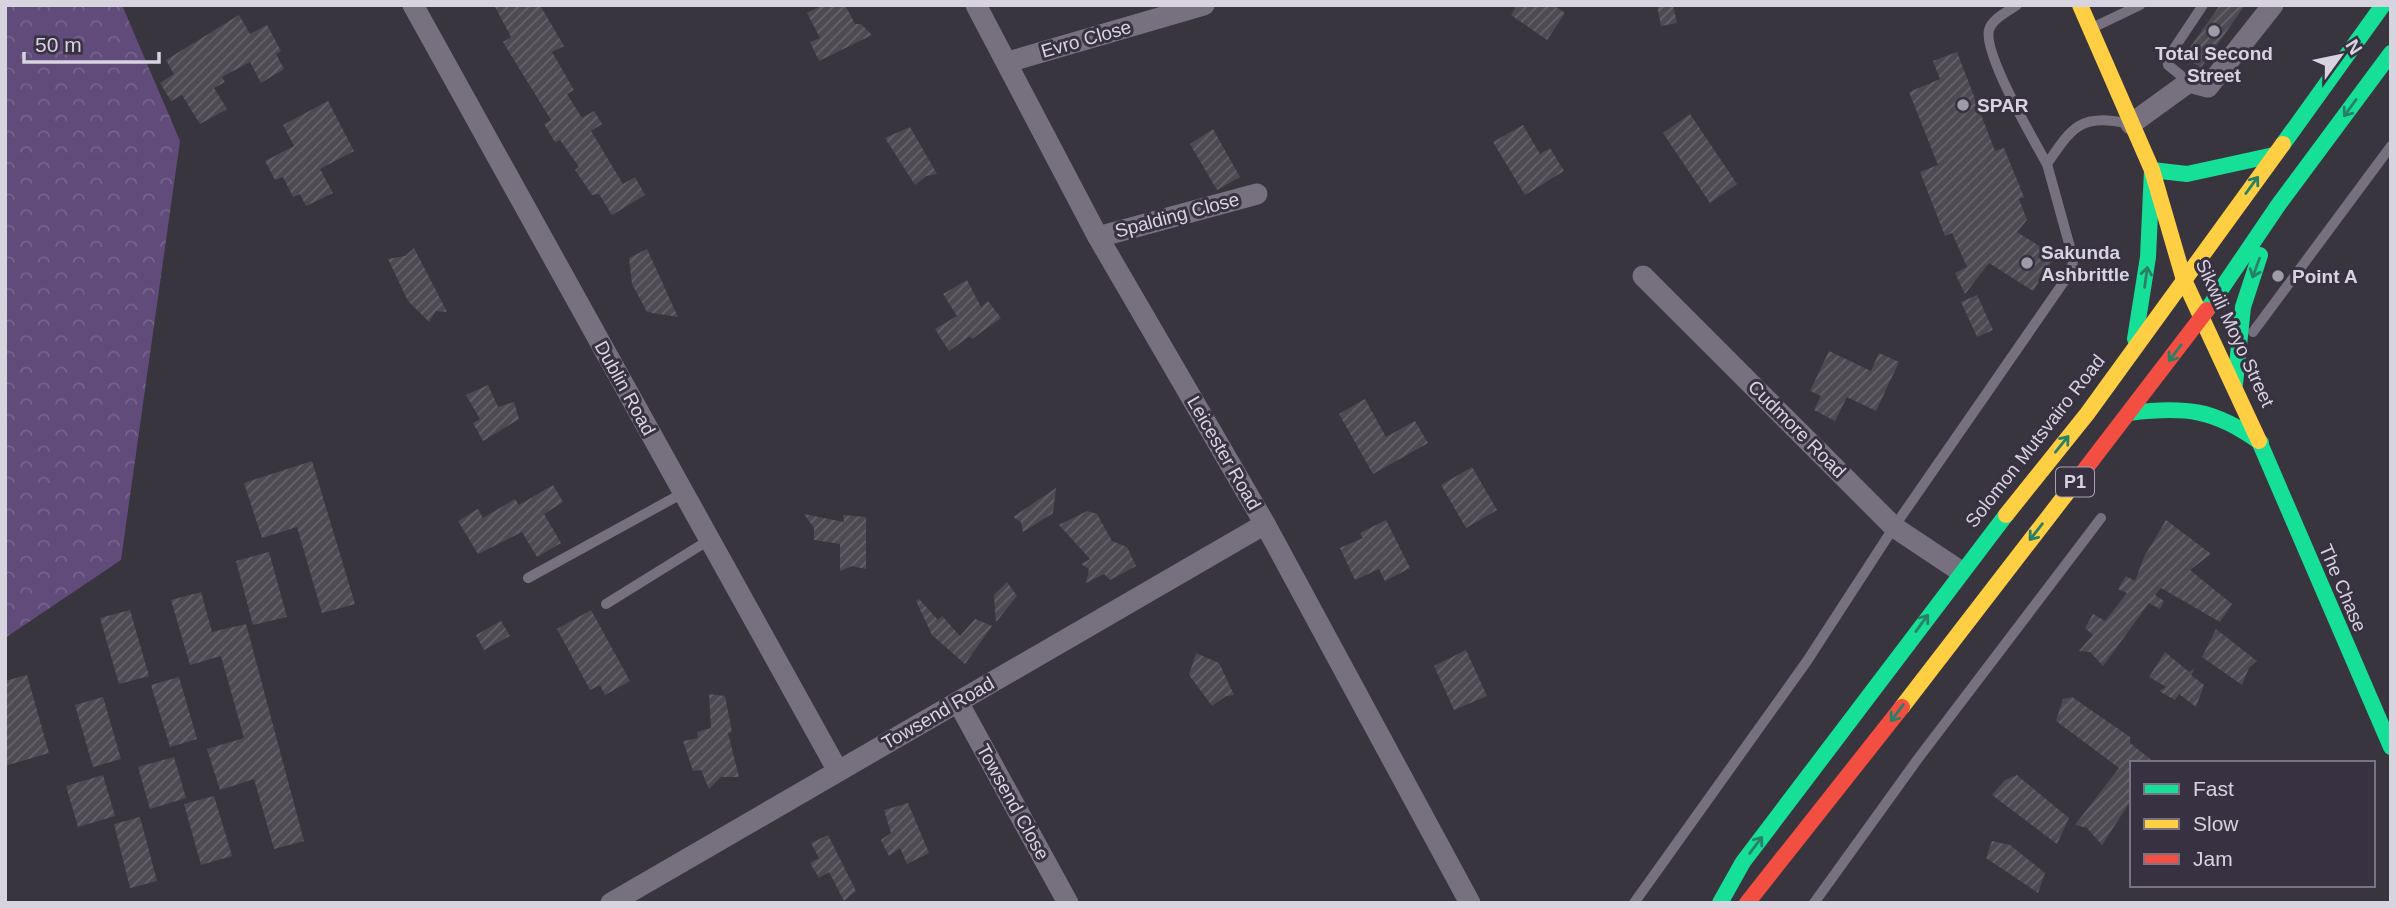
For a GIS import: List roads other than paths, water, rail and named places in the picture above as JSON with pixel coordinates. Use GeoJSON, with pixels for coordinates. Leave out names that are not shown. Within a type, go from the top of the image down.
{"type":"FeatureCollection","features":[{"type":"Feature","properties":{"kind":"main road","name":"Sikwili Moyo Street"},"geometry":{"type":"LineString","coordinates":[[2080,5],[2152,170],[2184,281],[2262,443]]}},
{"type":"Feature","properties":{"kind":"main road","name":"Solomon Mutsvairo Road"},"geometry":{"type":"LineString","coordinates":[[1720,903],[1743,862],[1960,571],[2087,414],[2134,344],[2184,281],[2383,5]]}},
{"type":"Feature","properties":{"kind":"main road","name":"P1"},"geometry":{"type":"LineString","coordinates":[[1747,903],[2203,316],[2279,204],[2391,53]]}},
{"type":"Feature","properties":{"kind":"main road"},"geometry":{"type":"LineString","coordinates":[[2134,344],[2148,257],[2152,170],[2187,174],[2274,155]]}},
{"type":"Feature","properties":{"kind":"main road"},"geometry":{"type":"LineString","coordinates":[[2235,384],[2243,307],[2279,204]]}},
{"type":"Feature","properties":{"kind":"main road"},"geometry":{"type":"LineString","coordinates":[[2129,413],[2163,408],[2223,416],[2262,443]]}},
{"type":"Feature","properties":{"kind":"main road","name":"The Chase"},"geometry":{"type":"LineString","coordinates":[[2262,443],[2316,578],[2391,747]]}},
{"type":"Feature","properties":{"kind":"street","name":"Dublin Road"},"geometry":{"type":"LineString","coordinates":[[413,5],[838,771]]}},
{"type":"Feature","properties":{"kind":"street","name":"Leicester Road"},"geometry":{"type":"LineString","coordinates":[[976,5],[1098,237],[1265,524],[1470,903]]}},
{"type":"Feature","properties":{"kind":"street","name":"Evro Close"},"geometry":{"type":"LineString","coordinates":[[1008,62],[1204,5]]}},
{"type":"Feature","properties":{"kind":"street"},"geometry":{"type":"LineString","coordinates":[[2131,124],[2189,82],[2204,88],[2213,83],[2273,5]]}},
{"type":"Feature","properties":{"kind":"street","name":"Spalding Close"},"geometry":{"type":"LineString","coordinates":[[1098,237],[1257,194]]}},
{"type":"Feature","properties":{"kind":"street","name":"Cudmore Road"},"geometry":{"type":"LineString","coordinates":[[1643,276],[1894,527],[1960,571]]}},
{"type":"Feature","properties":{"kind":"street","name":"Towsend Road"},"geometry":{"type":"LineString","coordinates":[[611,903],[1265,524]]}},
{"type":"Feature","properties":{"kind":"street","name":"Towsend Close"},"geometry":{"type":"LineString","coordinates":[[958,702],[1069,903]]}},
{"type":"Feature","properties":{"kind":"lane"},"geometry":{"type":"LineString","coordinates":[[1634,903],[1807,661],[1894,527],[2072,270],[2073,258],[2047,164],[2018,112],[1987,40],[1993,22],[2017,5]]}},
{"type":"Feature","properties":{"kind":"lane"},"geometry":{"type":"LineString","coordinates":[[2090,29],[2140,5]]}},
{"type":"Feature","properties":{"kind":"lane"},"geometry":{"type":"LineString","coordinates":[[2189,82],[2168,65],[2167,60],[2203,5]]}},
{"type":"Feature","properties":{"kind":"lane"},"geometry":{"type":"LineString","coordinates":[[2047,164],[2071,128],[2101,118],[2131,124]]}},
{"type":"Feature","properties":{"kind":"lane"},"geometry":{"type":"LineString","coordinates":[[2237,354],[2391,146]]}},
{"type":"Feature","properties":{"kind":"lane"},"geometry":{"type":"LineString","coordinates":[[528,578],[683,493]]}},
{"type":"Feature","properties":{"kind":"lane"},"geometry":{"type":"LineString","coordinates":[[1814,903],[1917,760],[2101,518]]}},
{"type":"Feature","properties":{"kind":"lane"},"geometry":{"type":"LineString","coordinates":[[606,604],[709,540]]}},
{"type":"Feature","properties":{"kind":"place","name":"Total Second Street"},"geometry":{"type":"Point","coordinates":[2214,31]}},
{"type":"Feature","properties":{"kind":"place","name":"SPAR"},"geometry":{"type":"Point","coordinates":[1963,105]}},
{"type":"Feature","properties":{"kind":"place","name":"Sakunda Ashbrittle"},"geometry":{"type":"Point","coordinates":[2027,263]}},
{"type":"Feature","properties":{"kind":"place","name":"Point A"},"geometry":{"type":"Point","coordinates":[2278,276]}}]}
